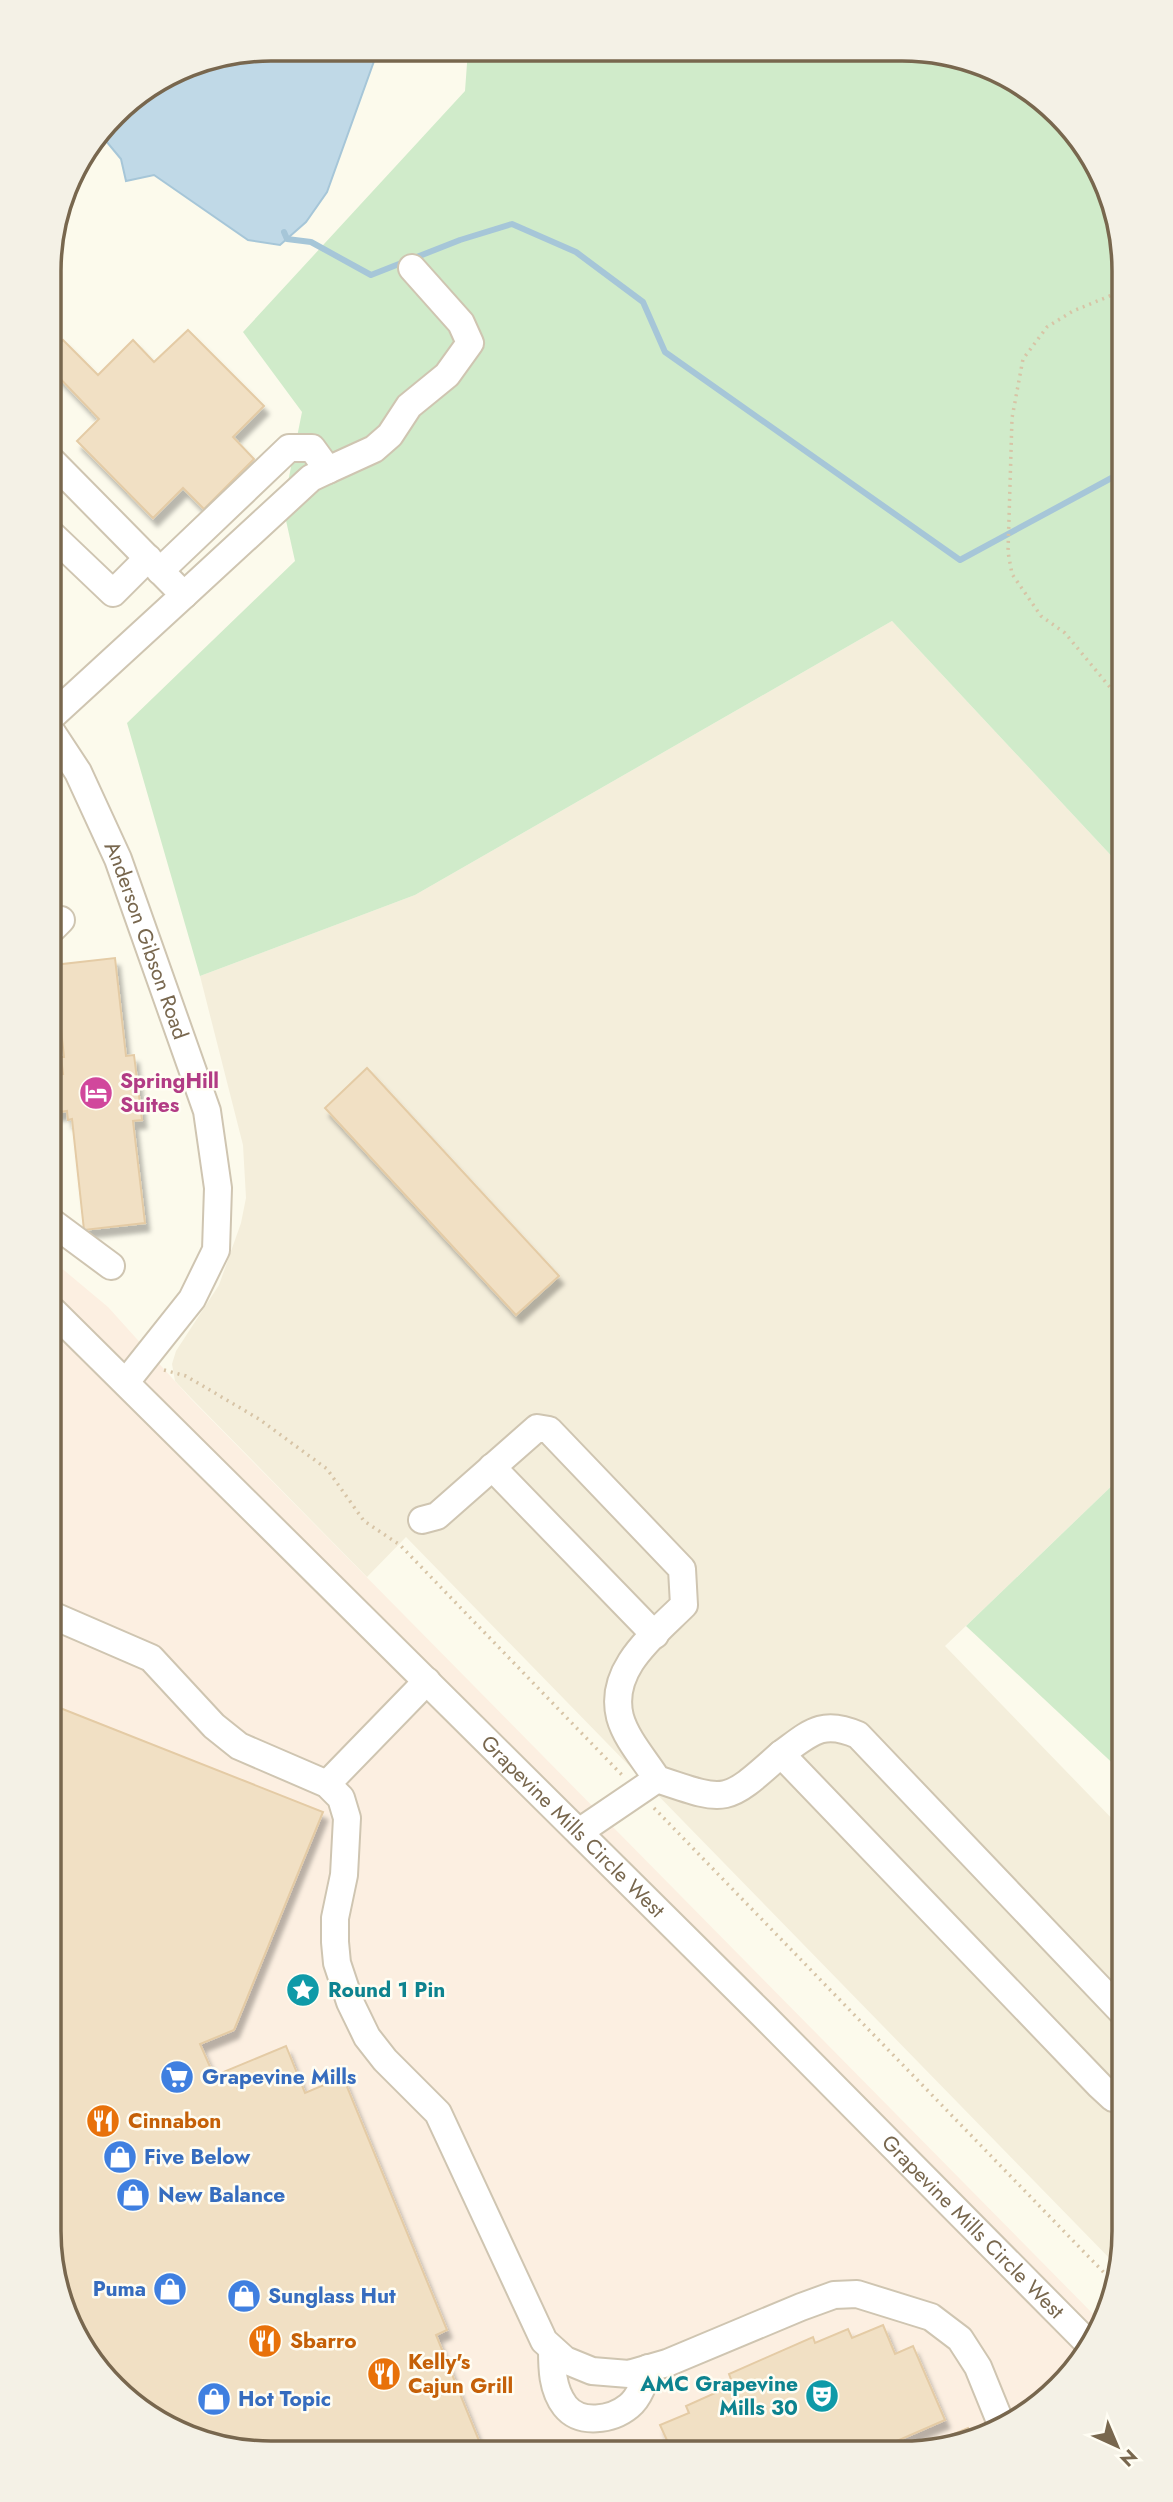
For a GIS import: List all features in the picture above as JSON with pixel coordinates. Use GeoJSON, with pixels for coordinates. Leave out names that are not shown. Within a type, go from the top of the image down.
{"type":"FeatureCollection","features":[{"type":"Feature","properties":{"kind":"street"},"geometry":{"type":"LineString","coordinates":[[62,707],[311,478],[374,449],[390,435],[409,406],[447,376],[470,343],[461,323],[412,268]]}},
{"type":"Feature","properties":{"kind":"street"},"geometry":{"type":"LineString","coordinates":[[62,544],[113,593],[154,565],[289,448],[312,448],[328,470]]}},
{"type":"Feature","properties":{"kind":"street"},"geometry":{"type":"LineString","coordinates":[[62,471],[184,595]]}},
{"type":"Feature","properties":{"kind":"street","name":"Anderson Gibson Road"},"geometry":{"type":"LineString","coordinates":[[62,747],[78,772],[128,884],[206,1111],[218,1188],[216,1250],[192,1299],[126,1382]]}},
{"type":"Feature","properties":{"kind":"street"},"geometry":{"type":"LineString","coordinates":[[62,1229],[111,1266]]}},
{"type":"Feature","properties":{"kind":"street","name":"Grapevine Mills Circle West"},"geometry":{"type":"LineString","coordinates":[[61,1319],[579,1832],[1083,2338]]}},
{"type":"Feature","properties":{"kind":"street"},"geometry":{"type":"LineString","coordinates":[[422,1520],[437,1516],[537,1428],[549,1430],[682,1569],[684,1605],[624,1673],[617,1693],[621,1719],[657,1779],[707,1796],[728,1795],[741,1790],[814,1730],[838,1727],[858,1735],[1111,2001]]}},
{"type":"Feature","properties":{"kind":"street"},"geometry":{"type":"LineString","coordinates":[[492,1467],[655,1635]]}},
{"type":"Feature","properties":{"kind":"street"},"geometry":{"type":"LineString","coordinates":[[61,1619],[150,1658],[214,1726],[239,1746],[327,1784],[341,1798],[347,1818],[344,1875],[335,1919],[337,1963],[350,2002],[367,2037],[379,2053],[438,2112],[531,2316],[544,2341],[565,2360],[592,2371],[629,2374],[834,2295],[857,2294],[931,2317],[960,2339],[978,2367],[998,2417]]}},
{"type":"Feature","properties":{"kind":"street"},"geometry":{"type":"LineString","coordinates":[[327,1784],[427,1681]]}},
{"type":"Feature","properties":{"kind":"street"},"geometry":{"type":"LineString","coordinates":[[782,1755],[1111,2096]]}},
{"type":"Feature","properties":{"kind":"street"},"geometry":{"type":"LineString","coordinates":[[579,1832],[657,1779]]}},
{"type":"Feature","properties":{"kind":"street"},"geometry":{"type":"LineString","coordinates":[[552,2348],[552,2375],[565,2406],[574,2414],[588,2418],[612,2416],[630,2406],[642,2390],[649,2368]]}},
{"type":"Feature","properties":{"kind":"path"},"geometry":{"type":"LineString","coordinates":[[1112,295],[1073,311],[1047,327],[1023,359],[1012,418],[1009,552],[1012,574],[1041,616],[1065,633],[1112,689]]}},
{"type":"Feature","properties":{"kind":"shaded area"},"geometry":{"type":"Polygon","coordinates":[[[892,621],[1112,856],[1111,1486],[945,1646],[1111,1818],[1109,2258],[406,1537],[367,1577],[175,1381],[172,1364],[176,1351],[219,1285],[241,1223],[246,1198],[243,1145],[200,976],[415,895],[892,621]]]}},
{"type":"Feature","properties":{"kind":"shaded area"},"geometry":{"type":"Polygon","coordinates":[[[61,1268],[108,1307],[191,1399],[1094,2315],[1068,2359],[1040,2389],[1007,2413],[982,2425],[956,2434],[902,2441],[271,2441],[230,2437],[178,2419],[143,2397],[105,2359],[89,2336],[68,2285],[61,2231],[61,1268]]]}},
{"type":"Feature","properties":{"kind":"green space"},"geometry":{"type":"Polygon","coordinates":[[[902,61],[943,65],[995,83],[1040,113],[1060,133],[1084,166],[1096,191],[1105,217],[1112,271],[1112,856],[892,621],[415,895],[200,976],[127,723],[295,561],[283,507],[302,412],[243,332],[465,91],[467,62],[902,61]]]}},
{"type":"Feature","properties":{"kind":"green space"},"geometry":{"type":"Polygon","coordinates":[[[1111,1486],[1111,1762],[966,1626],[1111,1486]]]}},
{"type":"Feature","properties":{"kind":"water"},"geometry":{"type":"Polygon","coordinates":[[[258,62],[374,62],[327,192],[306,222],[280,245],[248,240],[154,175],[126,181],[121,159],[107,142],[113,133],[133,113],[166,89],[204,72],[230,65],[258,62]]]}},
{"type":"Feature","properties":{"kind":"building"},"geometry":{"type":"Polygon","coordinates":[[[188,330],[264,406],[233,437],[254,459],[204,509],[183,488],[153,518],[77,441],[99,419],[62,380],[62,341],[98,375],[133,340],[154,362],[188,330]]]}},
{"type":"Feature","properties":{"kind":"building","name":"SpringHill Suites"},"geometry":{"type":"Polygon","coordinates":[[[115,958],[126,1056],[134,1055],[142,1120],[133,1121],[145,1223],[84,1230],[72,1119],[68,1120],[67,1111],[62,1112],[62,1057],[64,1057],[62,964],[115,958]]]}},
{"type":"Feature","properties":{"kind":"building"},"geometry":{"type":"Polygon","coordinates":[[[367,1068],[559,1276],[516,1315],[325,1108],[367,1068]]]}},
{"type":"Feature","properties":{"kind":"building","name":"Grapevine Mills"},"geometry":{"type":"Polygon","coordinates":[[[61,1708],[323,1812],[234,2030],[200,2044],[214,2076],[286,2046],[305,2093],[343,2077],[447,2330],[436,2335],[479,2441],[271,2441],[230,2437],[178,2419],[143,2397],[105,2359],[89,2336],[68,2285],[61,2231],[61,1708]]]}},
{"type":"Feature","properties":{"kind":"building","name":"AMC Grapevine Mills 30"},"geometry":{"type":"Polygon","coordinates":[[[883,2325],[895,2354],[913,2346],[945,2420],[897,2441],[667,2441],[660,2425],[689,2413],[686,2406],[733,2385],[729,2374],[813,2337],[815,2343],[848,2329],[852,2338],[883,2325]]]}},
{"type":"Feature","properties":{"kind":"waterway"},"geometry":{"type":"LineString","coordinates":[[284,232],[287,239],[311,242],[371,275],[460,240],[512,224],[576,252],[643,302],[665,352],[960,560],[1112,478]]}},
{"type":"Feature","properties":{"kind":"place","name":"SpringHill Suites"},"geometry":{"type":"Point","coordinates":[96,1093]}},
{"type":"Feature","properties":{"kind":"place","name":"Round 1 Pin"},"geometry":{"type":"Point","coordinates":[303,1990]}},
{"type":"Feature","properties":{"kind":"place","name":"Grapevine Mills"},"geometry":{"type":"Point","coordinates":[177,2077]}},
{"type":"Feature","properties":{"kind":"place","name":"Cinnabon"},"geometry":{"type":"Point","coordinates":[103,2121]}},
{"type":"Feature","properties":{"kind":"place","name":"Five Below"},"geometry":{"type":"Point","coordinates":[120,2157]}},
{"type":"Feature","properties":{"kind":"place","name":"New Balance"},"geometry":{"type":"Point","coordinates":[133,2195]}},
{"type":"Feature","properties":{"kind":"place","name":"Puma"},"geometry":{"type":"Point","coordinates":[170,2289]}},
{"type":"Feature","properties":{"kind":"place","name":"Sunglass Hut"},"geometry":{"type":"Point","coordinates":[244,2296]}},
{"type":"Feature","properties":{"kind":"place","name":"Sbarro"},"geometry":{"type":"Point","coordinates":[265,2341]}},
{"type":"Feature","properties":{"kind":"place","name":"Kelly's Cajun Grill"},"geometry":{"type":"Point","coordinates":[384,2374]}},
{"type":"Feature","properties":{"kind":"place","name":"AMC Grapevine Mills 30"},"geometry":{"type":"Point","coordinates":[822,2396]}},
{"type":"Feature","properties":{"kind":"place","name":"Hot Topic"},"geometry":{"type":"Point","coordinates":[214,2399]}}]}
